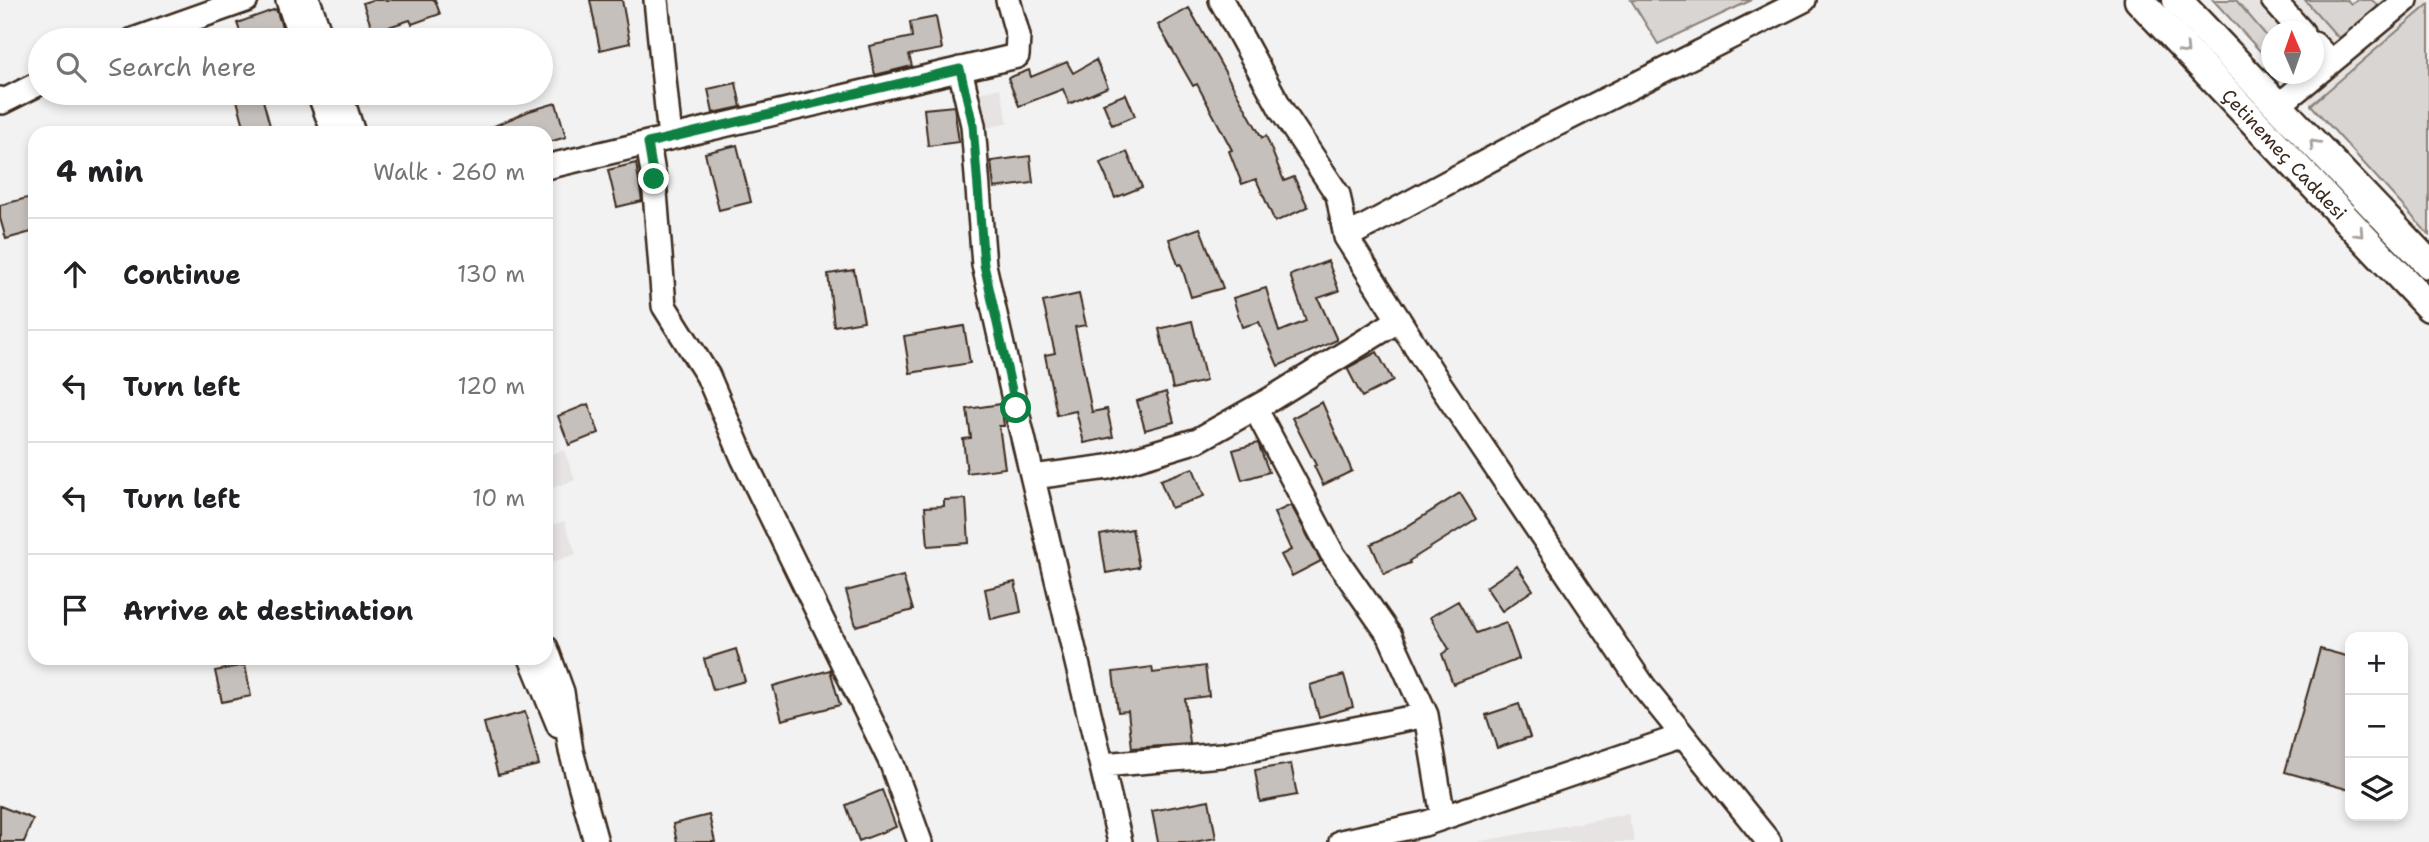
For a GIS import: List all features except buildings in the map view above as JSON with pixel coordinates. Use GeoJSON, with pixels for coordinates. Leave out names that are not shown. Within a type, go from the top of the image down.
{"type":"FeatureCollection","features":[{"type":"Feature","properties":{"kind":"main road","name":"Çetinemeç Caddesi"},"geometry":{"type":"LineString","coordinates":[[2138,0],[2429,307]]}},
{"type":"Feature","properties":{"kind":"main road","name":"Çetinemeç Caddesi"},"geometry":{"type":"LineString","coordinates":[[2177,0],[2429,264]]}},
{"type":"Feature","properties":{"kind":"street"},"geometry":{"type":"LineString","coordinates":[[168,28],[246,0]]}},
{"type":"Feature","properties":{"kind":"street"},"geometry":{"type":"LineString","coordinates":[[302,28],[305,0]]}},
{"type":"Feature","properties":{"kind":"street"},"geometry":{"type":"LineString","coordinates":[[305,0],[317,28]]}},
{"type":"Feature","properties":{"kind":"street"},"geometry":{"type":"LineString","coordinates":[[656,0],[670,138]]}},
{"type":"Feature","properties":{"kind":"street"},"geometry":{"type":"LineString","coordinates":[[553,165],[1017,56],[1018,36],[1008,0]]}},
{"type":"Feature","properties":{"kind":"street"},"geometry":{"type":"LineString","coordinates":[[1221,0],[1282,111],[1338,195],[1346,237],[1399,320],[1644,687],[1769,842]]}},
{"type":"Feature","properties":{"kind":"street"},"geometry":{"type":"LineString","coordinates":[[1346,237],[1547,129],[1804,0]]}},
{"type":"Feature","properties":{"kind":"street"},"geometry":{"type":"LineString","coordinates":[[2273,0],[2292,21]]}},
{"type":"Feature","properties":{"kind":"street"},"geometry":{"type":"LineString","coordinates":[[2278,106],[2406,0]]}},
{"type":"Feature","properties":{"kind":"street"},"geometry":{"type":"LineString","coordinates":[[2324,55],[2331,62]]}},
{"type":"Feature","properties":{"kind":"street"},"geometry":{"type":"LineString","coordinates":[[960,69],[973,125],[984,265],[1120,842]]}},
{"type":"Feature","properties":{"kind":"street"},"geometry":{"type":"LineString","coordinates":[[1,102],[28,89]]}},
{"type":"Feature","properties":{"kind":"street"},"geometry":{"type":"LineString","coordinates":[[324,105],[331,126]]}},
{"type":"Feature","properties":{"kind":"street"},"geometry":{"type":"LineString","coordinates":[[344,105],[351,126]]}},
{"type":"Feature","properties":{"kind":"street"},"geometry":{"type":"LineString","coordinates":[[648,143],[654,179],[664,306],[708,376],[743,458],[892,764],[920,842]]}},
{"type":"Feature","properties":{"kind":"street"},"geometry":{"type":"LineString","coordinates":[[1033,477],[1108,467],[1198,440],[1399,320]]}},
{"type":"Feature","properties":{"kind":"street"},"geometry":{"type":"LineString","coordinates":[[1255,408],[1332,553],[1390,636],[1426,715],[1432,827]]}},
{"type":"Feature","properties":{"kind":"street"},"geometry":{"type":"LineString","coordinates":[[534,665],[571,751]]}},
{"type":"Feature","properties":{"kind":"street"},"geometry":{"type":"LineString","coordinates":[[552,665],[562,692],[571,751],[596,842]]}},
{"type":"Feature","properties":{"kind":"street"},"geometry":{"type":"LineString","coordinates":[[1102,765],[1222,755],[1426,715]]}},
{"type":"Feature","properties":{"kind":"street"},"geometry":{"type":"LineString","coordinates":[[1340,842],[1432,827],[1684,736]]}},
{"type":"Feature","properties":{"kind":"shaded area"},"geometry":{"type":"Polygon","coordinates":[[[1631,0],[1752,0],[1658,44],[1631,0]]]}},
{"type":"Feature","properties":{"kind":"shaded area"},"geometry":{"type":"Polygon","coordinates":[[[2213,0],[2429,0],[2429,4],[2311,105],[2291,84],[2324,84],[2324,21],[2261,21],[2261,52],[2213,0]]]}},
{"type":"Feature","properties":{"kind":"shaded area"},"geometry":{"type":"Polygon","coordinates":[[[2213,0],[2236,0],[2261,29],[2261,52],[2213,0]]]}},
{"type":"Feature","properties":{"kind":"shaded area"},"geometry":{"type":"Polygon","coordinates":[[[2305,0],[2347,0],[2351,4],[2356,0],[2372,0],[2382,10],[2343,43],[2305,0]]]}},
{"type":"Feature","properties":{"kind":"shaded area"},"geometry":{"type":"Polygon","coordinates":[[[2429,4],[2429,235],[2311,105],[2429,4]]]}},
{"type":"Feature","properties":{"kind":"shaded area"},"geometry":{"type":"Polygon","coordinates":[[[1000,88],[1008,123],[987,128],[978,93],[1000,88]]]}},
{"type":"Feature","properties":{"kind":"shaded area"},"geometry":{"type":"Polygon","coordinates":[[[564,450],[575,480],[553,488],[553,454],[564,450]]]}},
{"type":"Feature","properties":{"kind":"shaded area"},"geometry":{"type":"Polygon","coordinates":[[[564,521],[576,554],[553,562],[553,525],[564,521]]]}},
{"type":"Feature","properties":{"kind":"shaded area"},"geometry":{"type":"Polygon","coordinates":[[[1627,814],[1635,842],[1477,842],[1627,814]]]}},
{"type":"Feature","properties":{"kind":"route"},"geometry":{"type":"LineString","coordinates":[[654,179],[648,143],[960,69],[973,125],[984,265],[1016,408]]}}]}
